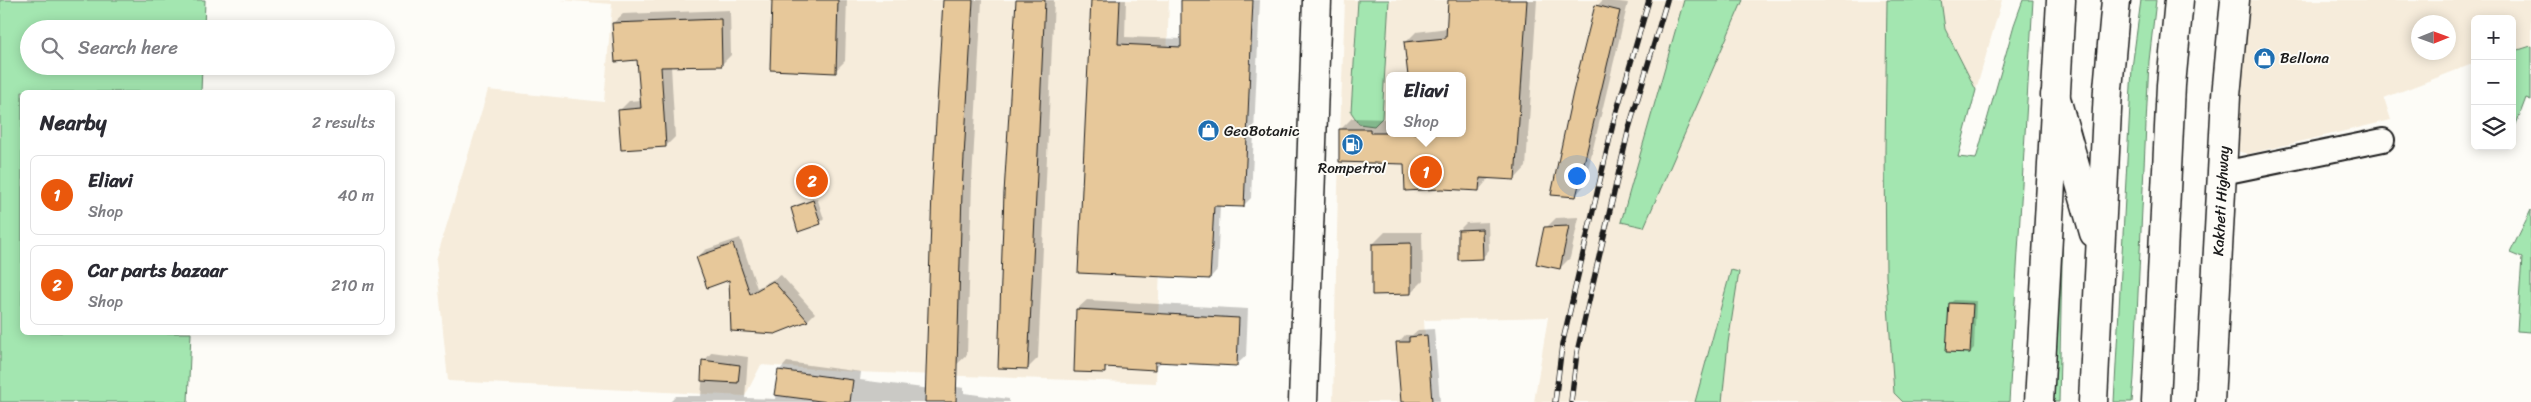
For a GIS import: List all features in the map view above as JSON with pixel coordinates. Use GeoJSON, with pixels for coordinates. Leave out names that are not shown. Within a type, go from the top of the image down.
{"type":"FeatureCollection","features":[{"type":"Feature","properties":{"kind":"main road"},"geometry":{"type":"LineString","coordinates":[[1303,402],[1317,0]]}},
{"type":"Feature","properties":{"kind":"main road"},"geometry":{"type":"LineString","coordinates":[[2039,402],[2061,0]]}},
{"type":"Feature","properties":{"kind":"main road"},"geometry":{"type":"LineString","coordinates":[[2093,402],[2108,89],[2116,0]]}},
{"type":"Feature","properties":{"kind":"main road"},"geometry":{"type":"LineString","coordinates":[[2156,402],[2171,85],[2179,0]]}},
{"type":"Feature","properties":{"kind":"main road","name":"Kakheti Highway"},"geometry":{"type":"LineString","coordinates":[[2210,402],[2226,96],[2235,0]]}},
{"type":"Feature","properties":{"kind":"main road"},"geometry":{"type":"LineString","coordinates":[[2056,95],[2100,256]]}},
{"type":"Feature","properties":{"kind":"street"},"geometry":{"type":"LineString","coordinates":[[2223,173],[2383,140]]}},
{"type":"Feature","properties":{"kind":"shaded area"},"geometry":{"type":"Polygon","coordinates":[[[560,0],[1169,0],[1156,383],[856,372],[761,365],[745,396],[448,381],[436,260],[488,90],[604,102],[612,4],[560,0]]]}},
{"type":"Feature","properties":{"kind":"shaded area"},"geometry":{"type":"Polygon","coordinates":[[[1345,0],[1358,0],[1351,112],[1382,118],[1389,0],[1684,0],[1621,222],[1644,227],[1743,0],[1887,0],[1885,151],[1894,393],[1903,402],[1722,402],[1731,270],[1695,402],[1534,402],[1548,317],[1424,320],[1429,402],[1333,402],[1345,0]]]}},
{"type":"Feature","properties":{"kind":"shaded area"},"geometry":{"type":"Polygon","coordinates":[[[1941,0],[2002,0],[1976,90],[1945,29],[1941,0]]]}},
{"type":"Feature","properties":{"kind":"shaded area"},"geometry":{"type":"Polygon","coordinates":[[[2248,0],[2531,0],[2531,46],[2516,51],[2516,15],[2471,15],[2471,65],[2384,98],[2391,120],[2248,154],[2237,151],[2236,139],[2248,0]]]}},
{"type":"Feature","properties":{"kind":"green space"},"geometry":{"type":"Polygon","coordinates":[[[0,0],[205,0],[204,20],[20,20],[20,75],[202,75],[201,90],[20,90],[20,335],[191,335],[188,402],[0,402],[0,0]]]}},
{"type":"Feature","properties":{"kind":"green space"},"geometry":{"type":"Polygon","coordinates":[[[1358,0],[1389,0],[1382,118],[1374,126],[1359,124],[1351,112],[1358,0]]]}},
{"type":"Feature","properties":{"kind":"green space"},"geometry":{"type":"Polygon","coordinates":[[[1684,0],[1743,0],[1644,227],[1621,222],[1684,0]]]}},
{"type":"Feature","properties":{"kind":"green space"},"geometry":{"type":"Polygon","coordinates":[[[1887,0],[1941,0],[1945,29],[1976,90],[1958,157],[1976,159],[2014,25],[2023,0],[2033,0],[2009,402],[1903,402],[1894,393],[1886,276],[1887,0]]]}},
{"type":"Feature","properties":{"kind":"green space"},"geometry":{"type":"Polygon","coordinates":[[[2141,0],[2156,0],[2149,61],[2134,378],[2132,402],[2114,402],[2132,68],[2141,0]]]}},
{"type":"Feature","properties":{"kind":"green space"},"geometry":{"type":"Polygon","coordinates":[[[2531,46],[2531,100],[2526,98],[2516,124],[2516,60],[2516,51],[2531,46]]]}},
{"type":"Feature","properties":{"kind":"green space"},"geometry":{"type":"Polygon","coordinates":[[[2064,171],[2059,402],[2052,402],[2064,171]]]}},
{"type":"Feature","properties":{"kind":"green space"},"geometry":{"type":"Polygon","coordinates":[[[2531,210],[2531,332],[2517,331],[2522,258],[2510,253],[2531,210]]]}},
{"type":"Feature","properties":{"kind":"green space"},"geometry":{"type":"Polygon","coordinates":[[[1731,270],[1739,272],[1728,343],[1722,402],[1695,402],[1731,270]]]}},
{"type":"Feature","properties":{"kind":"building"},"geometry":{"type":"Polygon","coordinates":[[[772,0],[838,0],[836,73],[770,70],[772,0]]]}},
{"type":"Feature","properties":{"kind":"building"},"geometry":{"type":"Polygon","coordinates":[[[943,0],[973,0],[962,192],[956,402],[925,402],[932,191],[943,0]]]}},
{"type":"Feature","properties":{"kind":"building"},"geometry":{"type":"Polygon","coordinates":[[[1016,0],[1045,0],[1028,369],[998,368],[1004,193],[1016,0]]]}},
{"type":"Feature","properties":{"kind":"building"},"geometry":{"type":"Polygon","coordinates":[[[1091,0],[1120,0],[1118,44],[1181,47],[1181,0],[1253,0],[1244,207],[1214,206],[1210,279],[1078,273],[1091,0]]]}},
{"type":"Feature","properties":{"kind":"building"},"geometry":{"type":"Polygon","coordinates":[[[1448,0],[1527,0],[1515,180],[1480,178],[1479,191],[1442,189],[1405,191],[1404,164],[1339,162],[1339,129],[1370,129],[1370,133],[1386,133],[1386,137],[1466,137],[1466,72],[1408,72],[1404,42],[1446,38],[1448,0]]]}},
{"type":"Feature","properties":{"kind":"building"},"geometry":{"type":"Polygon","coordinates":[[[1595,5],[1620,11],[1576,197],[1551,195],[1573,92],[1595,5]]]}},
{"type":"Feature","properties":{"kind":"building"},"geometry":{"type":"Polygon","coordinates":[[[721,19],[722,66],[661,67],[666,147],[621,150],[618,110],[641,108],[637,60],[615,62],[612,23],[721,19]]]}},
{"type":"Feature","properties":{"kind":"building"},"geometry":{"type":"Polygon","coordinates":[[[813,200],[821,224],[798,232],[791,208],[813,200]]]}},
{"type":"Feature","properties":{"kind":"building"},"geometry":{"type":"Polygon","coordinates":[[[1569,226],[1560,269],[1536,264],[1544,227],[1569,226]]]}},
{"type":"Feature","properties":{"kind":"building"},"geometry":{"type":"Polygon","coordinates":[[[1482,229],[1483,259],[1458,260],[1458,230],[1482,229]]]}},
{"type":"Feature","properties":{"kind":"building"},"geometry":{"type":"Polygon","coordinates":[[[1411,243],[1411,294],[1372,295],[1372,244],[1411,243]]]}},
{"type":"Feature","properties":{"kind":"building"},"geometry":{"type":"Polygon","coordinates":[[[733,244],[750,294],[773,281],[808,321],[775,334],[731,331],[729,280],[707,288],[696,257],[733,244]]]}},
{"type":"Feature","properties":{"kind":"building"},"geometry":{"type":"Polygon","coordinates":[[[1949,303],[1973,304],[1970,353],[1946,352],[1949,303]]]}},
{"type":"Feature","properties":{"kind":"building"},"geometry":{"type":"Polygon","coordinates":[[[1076,309],[1239,318],[1237,366],[1155,362],[1155,370],[1105,367],[1105,373],[1074,372],[1076,309]]]}},
{"type":"Feature","properties":{"kind":"building"},"geometry":{"type":"Polygon","coordinates":[[[1427,335],[1432,402],[1401,402],[1396,342],[1409,342],[1409,337],[1427,335]]]}},
{"type":"Feature","properties":{"kind":"building"},"geometry":{"type":"Polygon","coordinates":[[[702,360],[740,365],[738,383],[701,381],[702,360]]]}},
{"type":"Feature","properties":{"kind":"building"},"geometry":{"type":"Polygon","coordinates":[[[778,370],[853,380],[850,402],[828,402],[774,395],[778,370]]]}},
{"type":"Feature","properties":{"kind":"railway"},"geometry":{"type":"LineString","coordinates":[[1555,402],[1562,345],[1613,124],[1649,0]]}},
{"type":"Feature","properties":{"kind":"railway"},"geometry":{"type":"LineString","coordinates":[[1571,402],[1577,352],[1629,128],[1667,0]]}},
{"type":"Feature","properties":{"kind":"place","name":"Bellona"},"geometry":{"type":"Point","coordinates":[2264,58]}},
{"type":"Feature","properties":{"kind":"place","name":"GeoBotanic"},"geometry":{"type":"Point","coordinates":[1208,131]}},
{"type":"Feature","properties":{"kind":"place","name":"Rompetrol"},"geometry":{"type":"Point","coordinates":[1352,145]}},
{"type":"Feature","properties":{"kind":"place","name":"Eliavi"},"geometry":{"type":"Point","coordinates":[1426,172]}},
{"type":"Feature","properties":{"kind":"place","name":"Car parts bazaar"},"geometry":{"type":"Point","coordinates":[812,181]}}]}
